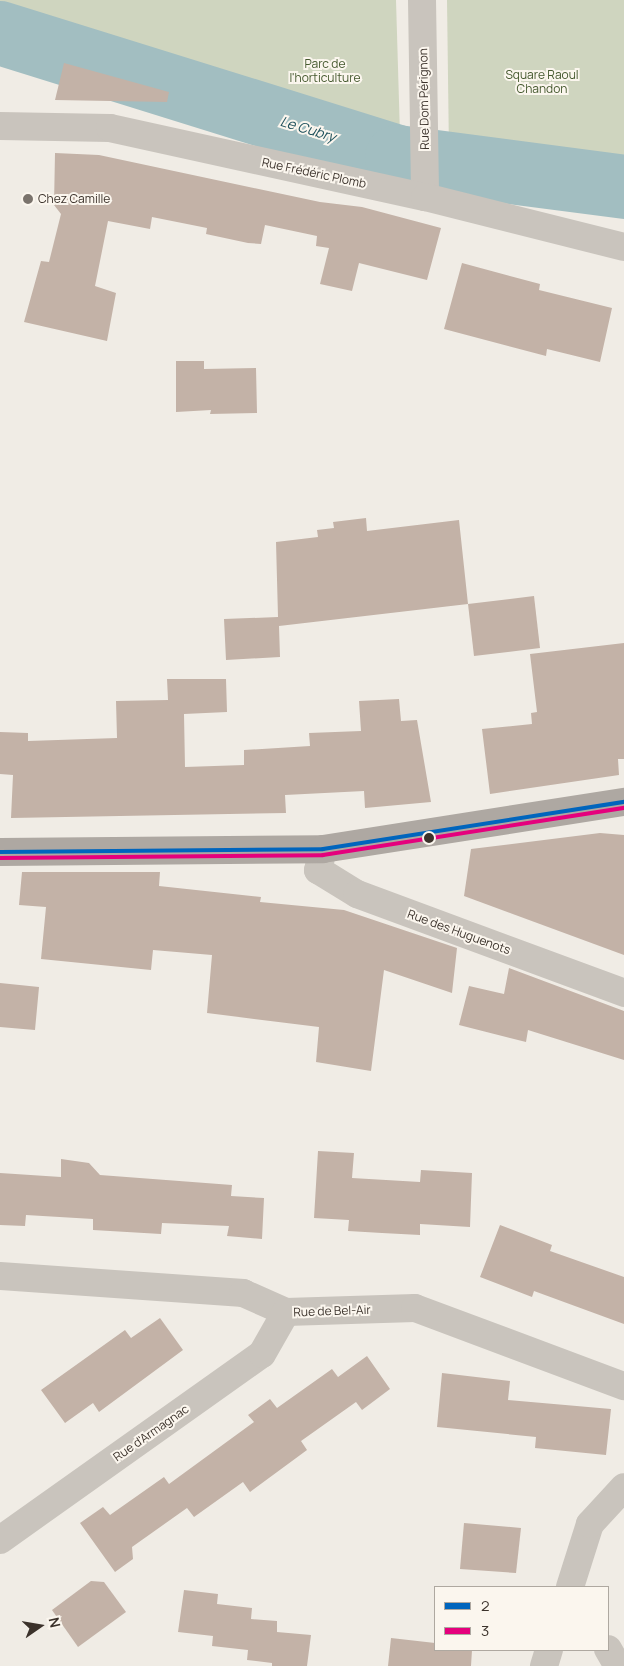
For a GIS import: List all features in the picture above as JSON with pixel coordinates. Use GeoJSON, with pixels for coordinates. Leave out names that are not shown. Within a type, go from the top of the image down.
{"type":"FeatureCollection","features":[{"type":"Feature","properties":{"kind":"main road"},"geometry":{"type":"LineString","coordinates":[[0,852],[323,849],[617,807]]}},
{"type":"Feature","properties":{"kind":"street","name":"Rue Dom Pérignon"},"geometry":{"type":"LineString","coordinates":[[422,0],[426,134],[425,190]]}},
{"type":"Feature","properties":{"kind":"street","name":"Rue Frédéric Plomb"},"geometry":{"type":"LineString","coordinates":[[0,126],[110,128],[425,190],[624,247]]}},
{"type":"Feature","properties":{"kind":"street","name":"Rue des Huguenots"},"geometry":{"type":"LineString","coordinates":[[323,849],[318,870],[357,894],[624,993]]}},
{"type":"Feature","properties":{"kind":"street","name":"Rue de Bel-Air"},"geometry":{"type":"LineString","coordinates":[[0,1276],[243,1293],[286,1312],[415,1308],[624,1386]]}},
{"type":"Feature","properties":{"kind":"street","name":"Rue d'Armagnac"},"geometry":{"type":"LineString","coordinates":[[0,1540],[262,1354],[286,1312]]}},
{"type":"Feature","properties":{"kind":"street"},"geometry":{"type":"LineString","coordinates":[[570,1586],[590,1524],[624,1487]]}},
{"type":"Feature","properties":{"kind":"street"},"geometry":{"type":"LineString","coordinates":[[544,1666],[549,1651]]}},
{"type":"Feature","properties":{"kind":"street"},"geometry":{"type":"LineString","coordinates":[[609,1651],[618,1666]]}},
{"type":"Feature","properties":{"kind":"green space","name":"Parc de l'horticulture"},"geometry":{"type":"Polygon","coordinates":[[[0,0],[396,0],[401,169],[0,47],[0,0]]]}},
{"type":"Feature","properties":{"kind":"green space","name":"Square Raoul Chandon"},"geometry":{"type":"Polygon","coordinates":[[[447,0],[624,0],[624,173],[449,154],[447,0]]]}},
{"type":"Feature","properties":{"kind":"building"},"geometry":{"type":"Polygon","coordinates":[[[64,63],[169,92],[167,102],[55,100],[64,63]]]}},
{"type":"Feature","properties":{"kind":"building"},"geometry":{"type":"Polygon","coordinates":[[[55,153],[99,155],[320,202],[362,207],[441,228],[427,280],[359,263],[352,291],[320,284],[329,248],[316,246],[317,236],[265,225],[261,244],[206,234],[207,228],[152,217],[150,229],[108,221],[95,286],[116,293],[107,341],[24,322],[41,261],[49,262],[61,214],[54,205],[55,153]]]}},
{"type":"Feature","properties":{"kind":"building"},"geometry":{"type":"Polygon","coordinates":[[[462,263],[540,284],[539,290],[612,308],[600,362],[547,349],[546,356],[444,329],[462,263]]]}},
{"type":"Feature","properties":{"kind":"building"},"geometry":{"type":"Polygon","coordinates":[[[176,361],[204,361],[204,369],[256,368],[257,413],[210,414],[211,410],[176,412],[176,361]]]}},
{"type":"Feature","properties":{"kind":"building"},"geometry":{"type":"Polygon","coordinates":[[[366,518],[367,531],[459,520],[468,604],[279,626],[280,657],[226,660],[224,619],[278,617],[276,542],[318,537],[317,530],[334,528],[333,522],[366,518]]]}},
{"type":"Feature","properties":{"kind":"building"},"geometry":{"type":"Polygon","coordinates":[[[534,596],[540,648],[474,656],[468,604],[534,596]]]}},
{"type":"Feature","properties":{"kind":"building"},"geometry":{"type":"Polygon","coordinates":[[[624,643],[624,759],[618,759],[619,775],[490,794],[482,729],[532,724],[531,713],[537,712],[530,654],[624,643]]]}},
{"type":"Feature","properties":{"kind":"building"},"geometry":{"type":"Polygon","coordinates":[[[167,679],[226,679],[227,712],[184,714],[185,767],[244,765],[244,750],[310,746],[309,733],[361,731],[359,701],[399,699],[401,721],[417,720],[431,802],[365,808],[364,791],[285,795],[286,813],[11,818],[13,775],[0,774],[0,732],[28,733],[28,741],[117,738],[116,701],[168,700],[167,679]]]}},
{"type":"Feature","properties":{"kind":"building"},"geometry":{"type":"Polygon","coordinates":[[[600,833],[624,835],[624,955],[464,896],[471,849],[600,833]]]}},
{"type":"Feature","properties":{"kind":"building"},"geometry":{"type":"Polygon","coordinates":[[[22,872],[160,872],[159,886],[261,897],[260,902],[344,910],[457,948],[452,993],[384,970],[371,1071],[316,1062],[319,1027],[207,1013],[212,955],[153,950],[151,970],[41,959],[46,907],[19,905],[22,872]]]}},
{"type":"Feature","properties":{"kind":"building"},"geometry":{"type":"Polygon","coordinates":[[[509,968],[624,1011],[624,1060],[528,1030],[526,1042],[459,1025],[469,986],[504,994],[509,968]]]}},
{"type":"Feature","properties":{"kind":"building"},"geometry":{"type":"Polygon","coordinates":[[[0,983],[39,987],[35,1030],[0,1027],[0,983]]]}},
{"type":"Feature","properties":{"kind":"building"},"geometry":{"type":"Polygon","coordinates":[[[318,1151],[354,1153],[352,1178],[420,1182],[421,1170],[472,1173],[470,1227],[420,1224],[420,1235],[382,1233],[348,1231],[349,1220],[314,1218],[318,1151]]]}},
{"type":"Feature","properties":{"kind":"building"},"geometry":{"type":"Polygon","coordinates":[[[61,1159],[89,1163],[100,1175],[232,1185],[231,1196],[264,1198],[262,1239],[227,1236],[229,1226],[162,1223],[161,1234],[93,1230],[93,1219],[26,1215],[25,1226],[0,1225],[0,1173],[61,1177],[61,1159]]]}},
{"type":"Feature","properties":{"kind":"building"},"geometry":{"type":"Polygon","coordinates":[[[500,1225],[552,1245],[550,1251],[624,1277],[624,1324],[534,1291],[532,1297],[480,1277],[500,1225]]]}},
{"type":"Feature","properties":{"kind":"building"},"geometry":{"type":"Polygon","coordinates":[[[160,1318],[183,1350],[99,1412],[93,1403],[65,1423],[41,1390],[125,1330],[131,1338],[160,1318]]]}},
{"type":"Feature","properties":{"kind":"building"},"geometry":{"type":"Polygon","coordinates":[[[367,1356],[390,1389],[362,1410],[356,1402],[301,1441],[307,1450],[250,1492],[243,1482],[194,1517],[187,1508],[132,1547],[133,1559],[115,1572],[80,1523],[103,1507],[110,1515],[164,1477],[169,1484],[254,1422],[248,1415],[270,1399],[277,1408],[332,1369],[338,1377],[367,1356]]]}},
{"type":"Feature","properties":{"kind":"building"},"geometry":{"type":"Polygon","coordinates":[[[442,1373],[510,1381],[508,1400],[611,1409],[606,1455],[535,1448],[536,1437],[437,1427],[442,1373]]]}},
{"type":"Feature","properties":{"kind":"building"},"geometry":{"type":"Polygon","coordinates":[[[464,1523],[521,1528],[516,1573],[460,1569],[464,1523]]]}},
{"type":"Feature","properties":{"kind":"building"},"geometry":{"type":"Polygon","coordinates":[[[91,1581],[104,1582],[126,1612],[78,1647],[52,1610],[91,1581]]]}},
{"type":"Feature","properties":{"kind":"building"},"geometry":{"type":"Polygon","coordinates":[[[184,1590],[218,1594],[217,1604],[252,1608],[251,1619],[277,1621],[277,1632],[311,1635],[307,1666],[272,1666],[272,1663],[247,1660],[248,1650],[212,1646],[213,1636],[178,1632],[184,1590]]]}},
{"type":"Feature","properties":{"kind":"building"},"geometry":{"type":"Polygon","coordinates":[[[391,1638],[434,1643],[434,1651],[472,1651],[471,1666],[388,1666],[391,1638]]]}},
{"type":"Feature","properties":{"kind":"waterway","name":"Le Cubry"},"geometry":{"type":"LineString","coordinates":[[0,33],[397,157],[624,187]]}},
{"type":"Feature","properties":{"kind":"transit line","name":"2"},"geometry":{"type":"LineString","coordinates":[[0,852],[323,849],[624,802]]}},
{"type":"Feature","properties":{"kind":"transit line","name":"3"},"geometry":{"type":"LineString","coordinates":[[0,858],[323,855],[624,808]]}},
{"type":"Feature","properties":{"kind":"place","name":"Chez Camille"},"geometry":{"type":"Point","coordinates":[28,199]}}]}
